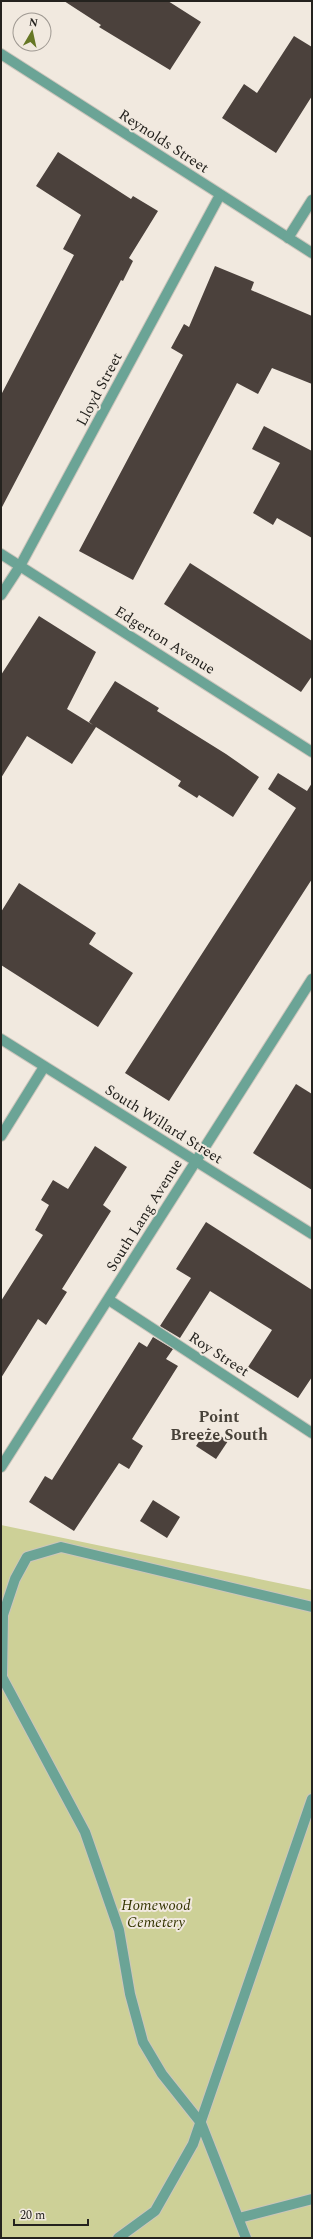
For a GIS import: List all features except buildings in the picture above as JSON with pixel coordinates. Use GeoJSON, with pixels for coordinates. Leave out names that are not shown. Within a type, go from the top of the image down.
{"type":"FeatureCollection","features":[{"type":"Feature","properties":{"kind":"street","name":"Reynolds Street"},"geometry":{"type":"LineString","coordinates":[[1,54],[312,253]]}},
{"type":"Feature","properties":{"kind":"street","name":"Lloyd Street"},"geometry":{"type":"LineString","coordinates":[[1,595],[20,566],[220,195]]}},
{"type":"Feature","properties":{"kind":"street"},"geometry":{"type":"LineString","coordinates":[[288,238],[312,200]]}},
{"type":"Feature","properties":{"kind":"street","name":"Edgerton Avenue"},"geometry":{"type":"LineString","coordinates":[[1,554],[312,752]]}},
{"type":"Feature","properties":{"kind":"street","name":"South Lang Avenue"},"geometry":{"type":"LineString","coordinates":[[1,1467],[312,979]]}},
{"type":"Feature","properties":{"kind":"street","name":"South Willard Street"},"geometry":{"type":"LineString","coordinates":[[1,1039],[312,1234]]}},
{"type":"Feature","properties":{"kind":"street"},"geometry":{"type":"LineString","coordinates":[[1,1136],[44,1067]]}},
{"type":"Feature","properties":{"kind":"street","name":"Roy Street"},"geometry":{"type":"LineString","coordinates":[[108,1300],[312,1433]]}},
{"type":"Feature","properties":{"kind":"street"},"geometry":{"type":"LineString","coordinates":[[246,2238],[201,2123],[162,2074],[143,2042],[130,1994],[118,1930],[85,1832],[2,1677],[3,1615],[15,1579],[27,1557],[61,1547],[312,1607]]}},
{"type":"Feature","properties":{"kind":"street"},"geometry":{"type":"LineString","coordinates":[[118,2238],[155,2211],[193,2144],[312,1799]]}},
{"type":"Feature","properties":{"kind":"street"},"geometry":{"type":"LineString","coordinates":[[239,2218],[312,2199]]}},
{"type":"Feature","properties":{"kind":"green space","name":"Homewood Cemetery"},"geometry":{"type":"Polygon","coordinates":[[[1,1525],[312,1590],[312,2238],[1,2238],[1,1525]]]}},
{"type":"Feature","properties":{"kind":"district","name":"Point Breeze South"},"geometry":{"type":"Point","coordinates":[219,1425]}}]}
